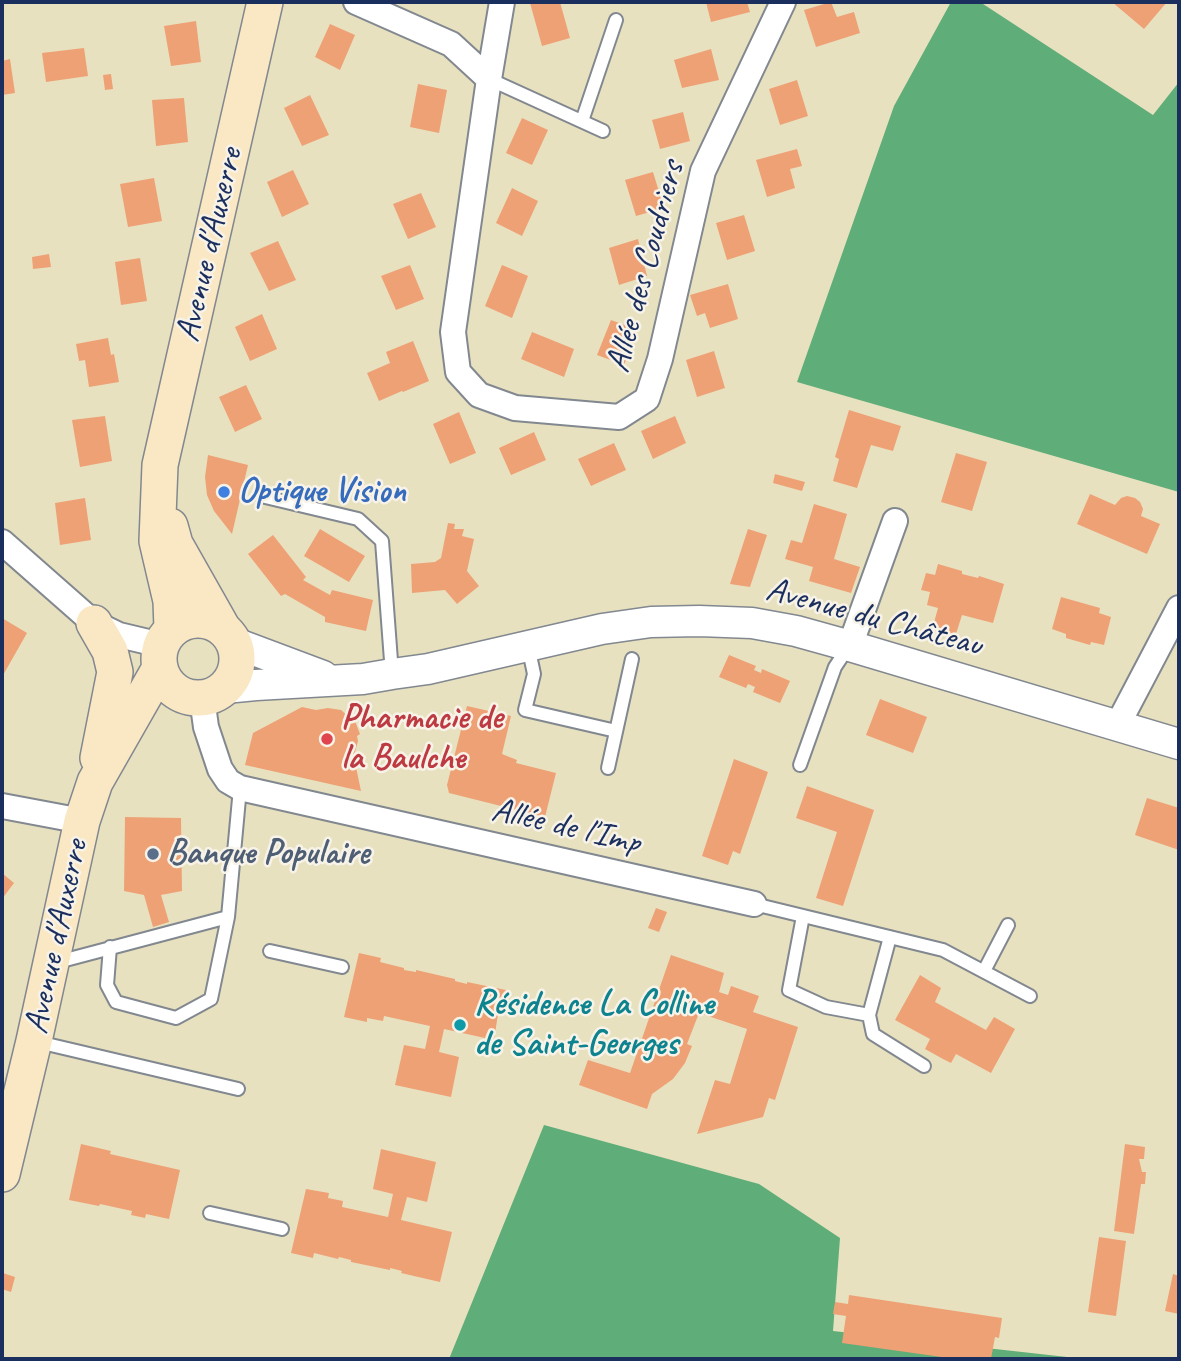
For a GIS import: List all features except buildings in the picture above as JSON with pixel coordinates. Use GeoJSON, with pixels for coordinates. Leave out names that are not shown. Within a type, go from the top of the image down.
{"type":"FeatureCollection","features":[{"type":"Feature","properties":{"kind":"main road","name":"Avenue d'Auxerre"},"geometry":{"type":"LineString","coordinates":[[2,1174],[82,821],[96,782],[164,648],[171,601],[158,541],[160,465],[265,2]]}},
{"type":"Feature","properties":{"kind":"main road","name":"Avenue d'Auxerre"},"geometry":{"type":"LineString","coordinates":[[159,489],[175,544],[229,635]]}},
{"type":"Feature","properties":{"kind":"main road"},"geometry":{"type":"LineString","coordinates":[[197,619],[210,621],[229,635],[238,655],[232,678],[204,694],[174,690],[165,680],[164,648],[183,622],[197,619]]}},
{"type":"Feature","properties":{"kind":"main road"},"geometry":{"type":"LineString","coordinates":[[94,624],[110,652],[115,672],[99,746],[96,782]]}},
{"type":"Feature","properties":{"kind":"main road","name":"Avenue d'Auxerre"},"geometry":{"type":"LineString","coordinates":[[96,782],[144,727],[166,709],[204,694]]}},
{"type":"Feature","properties":{"kind":"street"},"geometry":{"type":"LineString","coordinates":[[356,2],[451,44],[489,79]]}},
{"type":"Feature","properties":{"kind":"street","name":"Allée des Coudriers"},"geometry":{"type":"LineString","coordinates":[[502,2],[453,332],[458,372],[480,395],[515,408],[619,417],[647,400],[660,359],[703,172],[783,2]]}},
{"type":"Feature","properties":{"kind":"street"},"geometry":{"type":"LineString","coordinates":[[850,646],[895,521]]}},
{"type":"Feature","properties":{"kind":"street"},"geometry":{"type":"LineString","coordinates":[[2,542],[94,624],[119,635],[164,648]]}},
{"type":"Feature","properties":{"kind":"street"},"geometry":{"type":"LineString","coordinates":[[1117,726],[1179,608]]}},
{"type":"Feature","properties":{"kind":"street","name":"Avenue du Château"},"geometry":{"type":"LineString","coordinates":[[204,694],[256,685],[337,680],[428,669],[602,629],[651,622],[752,623],[796,631],[850,646],[1179,744]]}},
{"type":"Feature","properties":{"kind":"street","name":"Avenue du Château"},"geometry":{"type":"LineString","coordinates":[[229,635],[260,654],[337,680]]}},
{"type":"Feature","properties":{"kind":"street"},"geometry":{"type":"LineString","coordinates":[[204,694],[206,727],[220,769],[228,781],[240,788]]}},
{"type":"Feature","properties":{"kind":"street","name":"Allée de l'Imp"},"geometry":{"type":"LineString","coordinates":[[240,788],[754,904]]}},
{"type":"Feature","properties":{"kind":"street"},"geometry":{"type":"LineString","coordinates":[[2,806],[82,821]]}},
{"type":"Feature","properties":{"kind":"lane"},"geometry":{"type":"LineString","coordinates":[[582,121],[615,20]]}},
{"type":"Feature","properties":{"kind":"lane"},"geometry":{"type":"LineString","coordinates":[[489,79],[603,131]]}},
{"type":"Feature","properties":{"kind":"lane"},"geometry":{"type":"LineString","coordinates":[[261,496],[358,519],[382,541],[392,674]]}},
{"type":"Feature","properties":{"kind":"lane"},"geometry":{"type":"LineString","coordinates":[[528,646],[534,674],[526,710],[616,731]]}},
{"type":"Feature","properties":{"kind":"lane"},"geometry":{"type":"LineString","coordinates":[[800,765],[835,667],[850,646]]}},
{"type":"Feature","properties":{"kind":"lane"},"geometry":{"type":"LineString","coordinates":[[608,768],[632,659]]}},
{"type":"Feature","properties":{"kind":"lane"},"geometry":{"type":"LineString","coordinates":[[110,947],[107,985],[116,1002],[176,1018],[211,999],[228,917],[240,788]]}},
{"type":"Feature","properties":{"kind":"lane"},"geometry":{"type":"LineString","coordinates":[[754,904],[943,950],[1030,996]]}},
{"type":"Feature","properties":{"kind":"lane"},"geometry":{"type":"LineString","coordinates":[[803,916],[789,990],[826,1007],[869,1015]]}},
{"type":"Feature","properties":{"kind":"lane"},"geometry":{"type":"LineString","coordinates":[[50,964],[228,917]]}},
{"type":"Feature","properties":{"kind":"lane"},"geometry":{"type":"LineString","coordinates":[[984,971],[1008,925]]}},
{"type":"Feature","properties":{"kind":"lane"},"geometry":{"type":"LineString","coordinates":[[890,937],[869,1015],[873,1034],[924,1066]]}},
{"type":"Feature","properties":{"kind":"lane"},"geometry":{"type":"LineString","coordinates":[[270,951],[342,967]]}},
{"type":"Feature","properties":{"kind":"lane"},"geometry":{"type":"LineString","coordinates":[[34,1041],[238,1089]]}},
{"type":"Feature","properties":{"kind":"lane"},"geometry":{"type":"LineString","coordinates":[[210,1213],[282,1229]]}},
{"type":"Feature","properties":{"kind":"green space"},"geometry":{"type":"Polygon","coordinates":[[[951,2],[980,2],[1153,115],[1179,82],[1179,492],[797,382],[894,106],[951,2]]]}},
{"type":"Feature","properties":{"kind":"green space"},"geometry":{"type":"Polygon","coordinates":[[[544,1125],[759,1184],[840,1238],[833,1331],[1085,1359],[449,1359],[544,1125]]]}},
{"type":"Feature","properties":{"kind":"place","name":"Optique Vision"},"geometry":{"type":"Point","coordinates":[224,492]}},
{"type":"Feature","properties":{"kind":"place","name":"Pharmacie de la Baulche"},"geometry":{"type":"Point","coordinates":[327,739]}},
{"type":"Feature","properties":{"kind":"place","name":"Banque Populaire"},"geometry":{"type":"Point","coordinates":[153,854]}},
{"type":"Feature","properties":{"kind":"place","name":"Résidence La Colline de Saint-Georges"},"geometry":{"type":"Point","coordinates":[460,1025]}}]}
